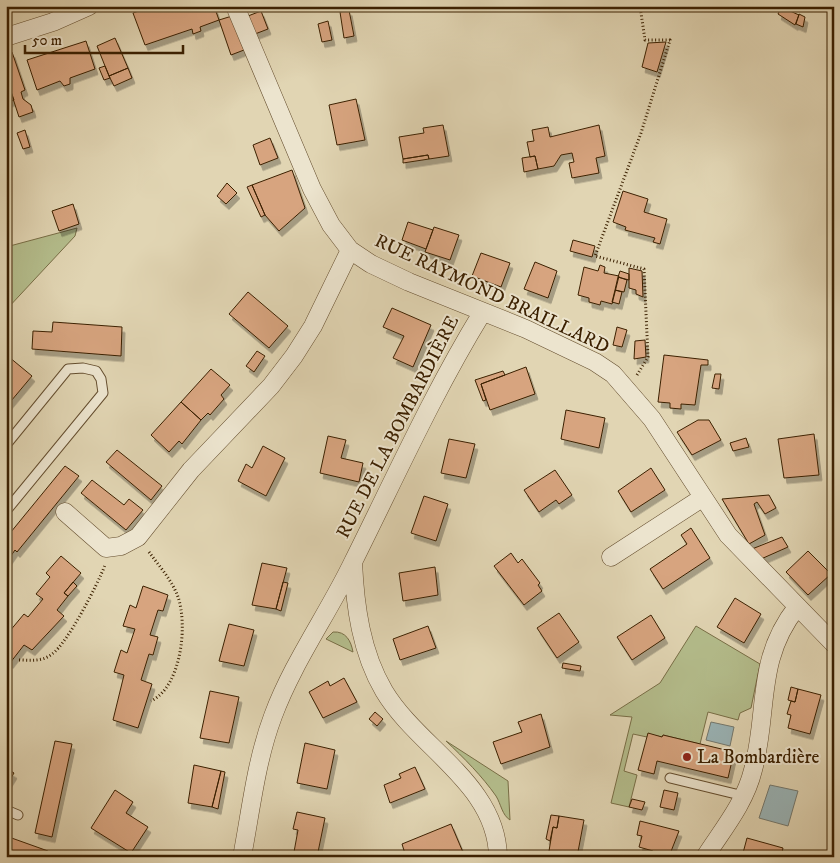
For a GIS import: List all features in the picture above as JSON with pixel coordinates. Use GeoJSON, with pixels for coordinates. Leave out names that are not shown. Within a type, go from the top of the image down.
{"type":"FeatureCollection","features":[{"type":"Feature","properties":{"kind":"street"},"geometry":{"type":"LineString","coordinates":[[6,37],[53,22],[89,6]]}},
{"type":"Feature","properties":{"kind":"street","name":"RUE RAYMOND BRAILLARD"},"geometry":{"type":"LineString","coordinates":[[235,6],[312,189],[331,225],[350,250],[370,264],[482,313],[526,329],[595,362],[613,374],[629,390],[652,419],[728,535],[834,644]]}},
{"type":"Feature","properties":{"kind":"street","name":"RUE RAYMOND BRAILLARD"},"geometry":{"type":"LineString","coordinates":[[106,548],[121,546],[138,537],[191,470],[271,386],[294,356],[313,326],[350,250]]}},
{"type":"Feature","properties":{"kind":"street","name":"RUE DE LA BOMBARDIÈRE"},"geometry":{"type":"LineString","coordinates":[[242,857],[264,744],[273,716],[290,679],[354,562],[372,519],[453,362],[482,313]]}},
{"type":"Feature","properties":{"kind":"street"},"geometry":{"type":"LineString","coordinates":[[611,557],[702,498]]}},
{"type":"Feature","properties":{"kind":"street"},"geometry":{"type":"LineString","coordinates":[[65,512],[106,548]]}},
{"type":"Feature","properties":{"kind":"street","name":"RUE DE LA BOMBARDIÈRE"},"geometry":{"type":"LineString","coordinates":[[354,562],[355,594],[360,631],[377,678],[403,718],[460,775],[484,807],[493,826],[498,857]]}},
{"type":"Feature","properties":{"kind":"street"},"geometry":{"type":"LineString","coordinates":[[706,857],[744,796],[753,772],[759,742],[762,696],[767,670],[774,646],[797,607]]}},
{"type":"Feature","properties":{"kind":"lane"},"geometry":{"type":"LineString","coordinates":[[6,445],[68,369],[83,368],[96,371],[101,379],[103,393],[6,511]]}},
{"type":"Feature","properties":{"kind":"lane"},"geometry":{"type":"LineString","coordinates":[[670,778],[744,796]]}},
{"type":"Feature","properties":{"kind":"lane"},"geometry":{"type":"LineString","coordinates":[[6,810],[18,815]]}},
{"type":"Feature","properties":{"kind":"path"},"geometry":{"type":"LineString","coordinates":[[629,390],[648,356],[644,269],[595,256],[641,133],[670,40],[645,40],[640,6]]}},
{"type":"Feature","properties":{"kind":"path"},"geometry":{"type":"LineString","coordinates":[[138,537],[172,584],[180,604],[182,616],[182,642],[174,671],[167,689],[151,701]]}},
{"type":"Feature","properties":{"kind":"path"},"geometry":{"type":"LineString","coordinates":[[19,660],[44,659],[58,650],[102,573],[107,562],[106,548]]}},
{"type":"Feature","properties":{"kind":"green space"},"geometry":{"type":"Polygon","coordinates":[[[77,228],[75,236],[6,310],[6,247],[77,228]]]}},
{"type":"Feature","properties":{"kind":"green space"},"geometry":{"type":"Polygon","coordinates":[[[696,626],[760,664],[751,708],[740,713],[738,720],[708,712],[700,744],[663,735],[662,737],[648,734],[647,737],[633,734],[624,771],[637,775],[629,807],[611,803],[632,717],[610,715],[660,683],[696,626]]]}},
{"type":"Feature","properties":{"kind":"green space"},"geometry":{"type":"Polygon","coordinates":[[[333,632],[341,633],[347,637],[353,652],[326,639],[333,632]]]}},
{"type":"Feature","properties":{"kind":"green space"},"geometry":{"type":"Polygon","coordinates":[[[446,741],[508,781],[510,820],[505,815],[496,796],[485,781],[446,741]]]}},
{"type":"Feature","properties":{"kind":"water"},"geometry":{"type":"Polygon","coordinates":[[[711,722],[734,727],[730,746],[706,740],[711,722]]]}},
{"type":"Feature","properties":{"kind":"water"},"geometry":{"type":"Polygon","coordinates":[[[770,785],[798,791],[788,826],[759,818],[770,785]]]}},
{"type":"Feature","properties":{"kind":"building"},"geometry":{"type":"Polygon","coordinates":[[[153,6],[214,6],[219,20],[200,27],[201,31],[193,34],[192,29],[145,45],[133,13],[153,6]]]}},
{"type":"Feature","properties":{"kind":"building"},"geometry":{"type":"Polygon","coordinates":[[[781,7],[799,15],[795,25],[778,14],[781,7]]]}},
{"type":"Feature","properties":{"kind":"building"},"geometry":{"type":"Polygon","coordinates":[[[349,10],[354,36],[344,38],[340,12],[349,10]]]}},
{"type":"Feature","properties":{"kind":"building"},"geometry":{"type":"Polygon","coordinates":[[[261,11],[268,29],[255,34],[248,16],[261,11]]]}},
{"type":"Feature","properties":{"kind":"building"},"geometry":{"type":"Polygon","coordinates":[[[799,14],[805,17],[803,27],[796,24],[799,14]]]}},
{"type":"Feature","properties":{"kind":"building"},"geometry":{"type":"Polygon","coordinates":[[[232,16],[244,50],[231,55],[219,20],[232,16]]]}},
{"type":"Feature","properties":{"kind":"building"},"geometry":{"type":"Polygon","coordinates":[[[328,21],[332,40],[322,42],[318,24],[328,21]]]}},
{"type":"Feature","properties":{"kind":"building"},"geometry":{"type":"Polygon","coordinates":[[[115,38],[128,68],[109,76],[97,46],[115,38]]]}},
{"type":"Feature","properties":{"kind":"building"},"geometry":{"type":"Polygon","coordinates":[[[86,41],[95,69],[70,78],[70,84],[64,86],[60,81],[37,90],[27,60],[86,41]]]}},
{"type":"Feature","properties":{"kind":"building"},"geometry":{"type":"Polygon","coordinates":[[[666,42],[657,72],[642,67],[648,43],[666,42]]]}},
{"type":"Feature","properties":{"kind":"building"},"geometry":{"type":"Polygon","coordinates":[[[12,52],[25,90],[21,92],[23,99],[31,105],[33,112],[19,117],[6,77],[6,54],[12,52]]]}},
{"type":"Feature","properties":{"kind":"building"},"geometry":{"type":"Polygon","coordinates":[[[105,66],[110,78],[104,80],[99,68],[105,66]]]}},
{"type":"Feature","properties":{"kind":"building"},"geometry":{"type":"Polygon","coordinates":[[[128,68],[132,78],[114,86],[109,76],[128,68]]]}},
{"type":"Feature","properties":{"kind":"building"},"geometry":{"type":"Polygon","coordinates":[[[6,77],[14,100],[6,102],[6,77]]]}},
{"type":"Feature","properties":{"kind":"building"},"geometry":{"type":"Polygon","coordinates":[[[356,99],[365,140],[337,145],[329,105],[356,99]]]}},
{"type":"Feature","properties":{"kind":"building"},"geometry":{"type":"Polygon","coordinates":[[[443,125],[449,156],[429,159],[428,155],[403,159],[399,137],[424,133],[423,128],[443,125]]]}},
{"type":"Feature","properties":{"kind":"building"},"geometry":{"type":"Polygon","coordinates":[[[599,125],[605,156],[596,158],[599,173],[572,178],[569,163],[574,162],[572,153],[561,155],[554,166],[538,169],[535,156],[530,157],[527,142],[534,141],[532,130],[548,127],[550,137],[599,125]]]}},
{"type":"Feature","properties":{"kind":"building"},"geometry":{"type":"Polygon","coordinates":[[[25,130],[30,147],[23,149],[17,133],[25,130]]]}},
{"type":"Feature","properties":{"kind":"building"},"geometry":{"type":"Polygon","coordinates":[[[270,138],[278,158],[260,165],[253,145],[270,138]]]}},
{"type":"Feature","properties":{"kind":"building"},"geometry":{"type":"Polygon","coordinates":[[[428,155],[429,159],[403,163],[403,159],[428,155]]]}},
{"type":"Feature","properties":{"kind":"building"},"geometry":{"type":"Polygon","coordinates":[[[535,156],[538,169],[524,172],[522,158],[535,156]]]}},
{"type":"Feature","properties":{"kind":"building"},"geometry":{"type":"Polygon","coordinates":[[[292,170],[305,208],[279,231],[265,215],[252,185],[292,170]]]}},
{"type":"Feature","properties":{"kind":"building"},"geometry":{"type":"Polygon","coordinates":[[[227,183],[237,193],[226,204],[217,196],[227,183]]]}},
{"type":"Feature","properties":{"kind":"building"},"geometry":{"type":"Polygon","coordinates":[[[252,185],[265,215],[261,217],[247,187],[252,185]]]}},
{"type":"Feature","properties":{"kind":"building"},"geometry":{"type":"Polygon","coordinates":[[[623,191],[648,199],[644,212],[667,219],[660,244],[653,242],[655,238],[625,230],[626,227],[613,222],[623,191]]]}},
{"type":"Feature","properties":{"kind":"building"},"geometry":{"type":"Polygon","coordinates":[[[73,204],[79,224],[59,231],[52,211],[73,204]]]}},
{"type":"Feature","properties":{"kind":"building"},"geometry":{"type":"Polygon","coordinates":[[[408,222],[433,230],[426,249],[402,240],[408,222]]]}},
{"type":"Feature","properties":{"kind":"building"},"geometry":{"type":"Polygon","coordinates":[[[434,227],[459,235],[450,260],[425,252],[434,227]]]}},
{"type":"Feature","properties":{"kind":"building"},"geometry":{"type":"Polygon","coordinates":[[[573,240],[595,246],[592,257],[570,251],[573,240]]]}},
{"type":"Feature","properties":{"kind":"building"},"geometry":{"type":"Polygon","coordinates":[[[481,253],[510,263],[501,287],[472,276],[481,253]]]}},
{"type":"Feature","properties":{"kind":"building"},"geometry":{"type":"Polygon","coordinates":[[[535,262],[557,271],[548,298],[524,289],[535,262]]]}},
{"type":"Feature","properties":{"kind":"building"},"geometry":{"type":"Polygon","coordinates":[[[600,265],[605,267],[604,273],[619,276],[612,304],[601,301],[600,305],[589,302],[589,298],[578,295],[584,267],[598,271],[600,265]]]}},
{"type":"Feature","properties":{"kind":"building"},"geometry":{"type":"Polygon","coordinates":[[[629,268],[642,271],[643,297],[636,294],[636,290],[629,288],[629,268]]]}},
{"type":"Feature","properties":{"kind":"building"},"geometry":{"type":"Polygon","coordinates":[[[620,271],[629,274],[629,280],[618,277],[620,271]]]}},
{"type":"Feature","properties":{"kind":"building"},"geometry":{"type":"Polygon","coordinates":[[[618,277],[627,280],[624,292],[615,290],[618,277]]]}},
{"type":"Feature","properties":{"kind":"building"},"geometry":{"type":"Polygon","coordinates":[[[615,290],[622,292],[619,304],[612,302],[615,290]]]}},
{"type":"Feature","properties":{"kind":"building"},"geometry":{"type":"Polygon","coordinates":[[[248,292],[288,326],[269,348],[229,314],[248,292]]]}},
{"type":"Feature","properties":{"kind":"building"},"geometry":{"type":"Polygon","coordinates":[[[392,308],[431,325],[413,367],[393,358],[404,336],[383,327],[392,308]]]}},
{"type":"Feature","properties":{"kind":"building"},"geometry":{"type":"Polygon","coordinates":[[[53,322],[122,327],[121,356],[32,349],[33,331],[52,332],[53,322]]]}},
{"type":"Feature","properties":{"kind":"building"},"geometry":{"type":"Polygon","coordinates":[[[617,327],[627,330],[622,347],[613,345],[617,327]]]}},
{"type":"Feature","properties":{"kind":"building"},"geometry":{"type":"Polygon","coordinates":[[[645,340],[646,357],[634,359],[635,341],[645,340]]]}},
{"type":"Feature","properties":{"kind":"building"},"geometry":{"type":"Polygon","coordinates":[[[257,351],[265,356],[254,372],[246,366],[257,351]]]}},
{"type":"Feature","properties":{"kind":"building"},"geometry":{"type":"Polygon","coordinates":[[[664,355],[708,360],[708,365],[701,365],[695,405],[681,404],[681,409],[670,408],[670,403],[658,402],[664,355]]]}},
{"type":"Feature","properties":{"kind":"building"},"geometry":{"type":"Polygon","coordinates":[[[9,357],[32,376],[6,407],[6,361],[9,357]]]}},
{"type":"Feature","properties":{"kind":"building"},"geometry":{"type":"Polygon","coordinates":[[[526,367],[535,394],[490,410],[481,384],[526,367]]]}},
{"type":"Feature","properties":{"kind":"building"},"geometry":{"type":"Polygon","coordinates":[[[211,369],[230,385],[221,395],[224,399],[210,415],[208,413],[201,420],[181,402],[211,369]]]}},
{"type":"Feature","properties":{"kind":"building"},"geometry":{"type":"Polygon","coordinates":[[[503,371],[505,375],[481,384],[486,400],[483,401],[475,380],[503,371]]]}},
{"type":"Feature","properties":{"kind":"building"},"geometry":{"type":"Polygon","coordinates":[[[715,374],[721,374],[719,389],[712,388],[715,374]]]}},
{"type":"Feature","properties":{"kind":"building"},"geometry":{"type":"Polygon","coordinates":[[[181,402],[201,420],[182,444],[179,441],[169,452],[151,435],[181,402]]]}},
{"type":"Feature","properties":{"kind":"building"},"geometry":{"type":"Polygon","coordinates":[[[566,410],[605,418],[599,448],[561,439],[566,410]]]}},
{"type":"Feature","properties":{"kind":"building"},"geometry":{"type":"Polygon","coordinates":[[[698,420],[709,420],[721,440],[692,455],[677,432],[698,420]]]}},
{"type":"Feature","properties":{"kind":"building"},"geometry":{"type":"Polygon","coordinates":[[[814,434],[819,475],[784,478],[778,439],[814,434]]]}},
{"type":"Feature","properties":{"kind":"building"},"geometry":{"type":"Polygon","coordinates":[[[328,436],[346,440],[341,458],[363,463],[359,482],[320,473],[328,436]]]}},
{"type":"Feature","properties":{"kind":"building"},"geometry":{"type":"Polygon","coordinates":[[[746,438],[749,447],[733,451],[730,443],[746,438]]]}},
{"type":"Feature","properties":{"kind":"building"},"geometry":{"type":"Polygon","coordinates":[[[449,439],[475,444],[466,478],[441,473],[449,439]]]}},
{"type":"Feature","properties":{"kind":"building"},"geometry":{"type":"Polygon","coordinates":[[[263,446],[285,458],[266,496],[238,481],[246,464],[252,468],[263,446]]]}},
{"type":"Feature","properties":{"kind":"building"},"geometry":{"type":"Polygon","coordinates":[[[117,450],[162,486],[151,500],[106,462],[117,450]]]}},
{"type":"Feature","properties":{"kind":"building"},"geometry":{"type":"Polygon","coordinates":[[[65,466],[79,476],[17,552],[15,550],[8,560],[6,538],[65,466]]]}},
{"type":"Feature","properties":{"kind":"building"},"geometry":{"type":"Polygon","coordinates":[[[651,468],[665,490],[631,512],[618,491],[651,468]]]}},
{"type":"Feature","properties":{"kind":"building"},"geometry":{"type":"Polygon","coordinates":[[[555,470],[572,495],[559,504],[556,500],[539,512],[524,490],[555,470]]]}},
{"type":"Feature","properties":{"kind":"building"},"geometry":{"type":"Polygon","coordinates":[[[92,480],[124,505],[129,499],[143,510],[126,530],[81,493],[92,480]]]}},
{"type":"Feature","properties":{"kind":"building"},"geometry":{"type":"Polygon","coordinates":[[[769,495],[776,508],[765,514],[757,502],[754,504],[765,535],[749,544],[722,499],[769,495]]]}},
{"type":"Feature","properties":{"kind":"building"},"geometry":{"type":"Polygon","coordinates":[[[424,496],[448,504],[436,541],[411,533],[424,496]]]}},
{"type":"Feature","properties":{"kind":"building"},"geometry":{"type":"Polygon","coordinates":[[[691,528],[710,558],[663,589],[650,569],[687,544],[681,535],[691,528]]]}},
{"type":"Feature","properties":{"kind":"building"},"geometry":{"type":"Polygon","coordinates":[[[782,537],[788,547],[761,559],[752,549],[782,537]]]}},
{"type":"Feature","properties":{"kind":"building"},"geometry":{"type":"Polygon","coordinates":[[[808,551],[831,574],[808,595],[786,572],[808,551]]]}},
{"type":"Feature","properties":{"kind":"building"},"geometry":{"type":"Polygon","coordinates":[[[511,553],[518,563],[522,559],[540,583],[538,585],[542,591],[524,605],[494,566],[511,553]]]}},
{"type":"Feature","properties":{"kind":"building"},"geometry":{"type":"Polygon","coordinates":[[[61,556],[81,573],[64,593],[68,596],[57,610],[64,616],[32,650],[24,645],[10,663],[6,660],[6,630],[9,632],[24,614],[28,617],[43,599],[36,594],[50,577],[46,573],[61,556]]]}},
{"type":"Feature","properties":{"kind":"building"},"geometry":{"type":"Polygon","coordinates":[[[262,563],[287,568],[276,609],[252,605],[262,563]]]}},
{"type":"Feature","properties":{"kind":"building"},"geometry":{"type":"Polygon","coordinates":[[[435,567],[438,595],[403,601],[399,573],[435,567]]]}},
{"type":"Feature","properties":{"kind":"building"},"geometry":{"type":"Polygon","coordinates":[[[73,582],[77,586],[68,596],[64,593],[73,582]]]}},
{"type":"Feature","properties":{"kind":"building"},"geometry":{"type":"Polygon","coordinates":[[[283,582],[288,583],[281,611],[276,609],[283,582]]]}},
{"type":"Feature","properties":{"kind":"building"},"geometry":{"type":"Polygon","coordinates":[[[143,586],[168,595],[163,611],[158,610],[150,635],[158,637],[153,655],[149,654],[141,680],[152,684],[138,728],[113,720],[124,675],[114,672],[121,650],[127,653],[135,629],[123,626],[130,605],[136,608],[143,586]]]}},
{"type":"Feature","properties":{"kind":"building"},"geometry":{"type":"Polygon","coordinates":[[[735,598],[761,614],[744,643],[717,627],[735,598]]]}},
{"type":"Feature","properties":{"kind":"building"},"geometry":{"type":"Polygon","coordinates":[[[559,613],[579,642],[557,658],[537,628],[559,613]]]}},
{"type":"Feature","properties":{"kind":"building"},"geometry":{"type":"Polygon","coordinates":[[[651,615],[665,638],[632,660],[617,637],[651,615]]]}},
{"type":"Feature","properties":{"kind":"building"},"geometry":{"type":"Polygon","coordinates":[[[229,624],[254,630],[244,666],[219,661],[229,624]]]}},
{"type":"Feature","properties":{"kind":"building"},"geometry":{"type":"Polygon","coordinates":[[[428,626],[436,648],[400,660],[393,639],[428,626]]]}},
{"type":"Feature","properties":{"kind":"building"},"geometry":{"type":"Polygon","coordinates":[[[563,663],[581,666],[580,671],[562,668],[563,663]]]}},
{"type":"Feature","properties":{"kind":"building"},"geometry":{"type":"Polygon","coordinates":[[[344,678],[357,702],[323,718],[309,692],[328,681],[330,686],[344,678]]]}},
{"type":"Feature","properties":{"kind":"building"},"geometry":{"type":"Polygon","coordinates":[[[791,687],[798,689],[795,702],[788,700],[791,687]]]}},
{"type":"Feature","properties":{"kind":"building"},"geometry":{"type":"Polygon","coordinates":[[[798,689],[821,695],[810,734],[788,728],[791,715],[787,714],[791,701],[795,702],[798,689]]]}},
{"type":"Feature","properties":{"kind":"building"},"geometry":{"type":"Polygon","coordinates":[[[210,691],[239,697],[229,743],[200,738],[210,691]]]}},
{"type":"Feature","properties":{"kind":"building"},"geometry":{"type":"Polygon","coordinates":[[[375,712],[383,719],[377,726],[369,719],[375,712]]]}},
{"type":"Feature","properties":{"kind":"building"},"geometry":{"type":"Polygon","coordinates":[[[541,714],[550,747],[501,764],[493,742],[522,732],[518,722],[541,714]]]}},
{"type":"Feature","properties":{"kind":"building","name":"La Bombardière"},"geometry":{"type":"Polygon","coordinates":[[[648,733],[734,752],[728,778],[657,761],[654,774],[638,770],[648,733]]]}},
{"type":"Feature","properties":{"kind":"building"},"geometry":{"type":"Polygon","coordinates":[[[55,741],[72,744],[52,837],[35,833],[55,741]]]}},
{"type":"Feature","properties":{"kind":"building"},"geometry":{"type":"Polygon","coordinates":[[[305,743],[335,750],[327,789],[297,783],[305,743]]]}},
{"type":"Feature","properties":{"kind":"building"},"geometry":{"type":"Polygon","coordinates":[[[194,765],[221,771],[212,807],[188,803],[194,765]]]}},
{"type":"Feature","properties":{"kind":"building"},"geometry":{"type":"Polygon","coordinates":[[[415,767],[425,789],[390,803],[384,785],[401,778],[399,774],[415,767]]]}},
{"type":"Feature","properties":{"kind":"building"},"geometry":{"type":"Polygon","coordinates":[[[6,768],[14,773],[6,786],[6,768]]]}},
{"type":"Feature","properties":{"kind":"building"},"geometry":{"type":"Polygon","coordinates":[[[221,771],[225,772],[218,809],[212,807],[221,771]]]}},
{"type":"Feature","properties":{"kind":"building"},"geometry":{"type":"Polygon","coordinates":[[[115,790],[133,802],[126,813],[148,827],[131,853],[91,828],[115,790]]]}},
{"type":"Feature","properties":{"kind":"building"},"geometry":{"type":"Polygon","coordinates":[[[664,790],[678,793],[674,810],[660,807],[664,790]]]}},
{"type":"Feature","properties":{"kind":"building"},"geometry":{"type":"Polygon","coordinates":[[[632,799],[645,802],[642,810],[629,807],[632,799]]]}},
{"type":"Feature","properties":{"kind":"building"},"geometry":{"type":"Polygon","coordinates":[[[297,812],[325,818],[317,857],[294,852],[298,830],[293,829],[297,812]]]}},
{"type":"Feature","properties":{"kind":"building"},"geometry":{"type":"Polygon","coordinates":[[[551,815],[559,816],[557,828],[553,827],[550,841],[546,839],[551,815]]]}},
{"type":"Feature","properties":{"kind":"building"},"geometry":{"type":"Polygon","coordinates":[[[559,816],[584,820],[577,857],[548,857],[553,827],[557,828],[559,816]]]}},
{"type":"Feature","properties":{"kind":"building"},"geometry":{"type":"Polygon","coordinates":[[[640,821],[679,831],[670,854],[672,857],[651,857],[653,851],[639,847],[642,836],[637,835],[640,821]]]}},
{"type":"Feature","properties":{"kind":"building"},"geometry":{"type":"Polygon","coordinates":[[[451,824],[465,857],[442,857],[440,851],[427,857],[406,857],[402,844],[451,824]]]}},
{"type":"Feature","properties":{"kind":"building"},"geometry":{"type":"Polygon","coordinates":[[[6,836],[48,851],[47,857],[6,855],[6,836]]]}},
{"type":"Feature","properties":{"kind":"building"},"geometry":{"type":"Polygon","coordinates":[[[747,838],[783,848],[781,857],[749,857],[749,854],[743,853],[747,838]]]}},
{"type":"Feature","properties":{"kind":"place","name":"La Bombardière"},"geometry":{"type":"Point","coordinates":[687,757]}}]}
